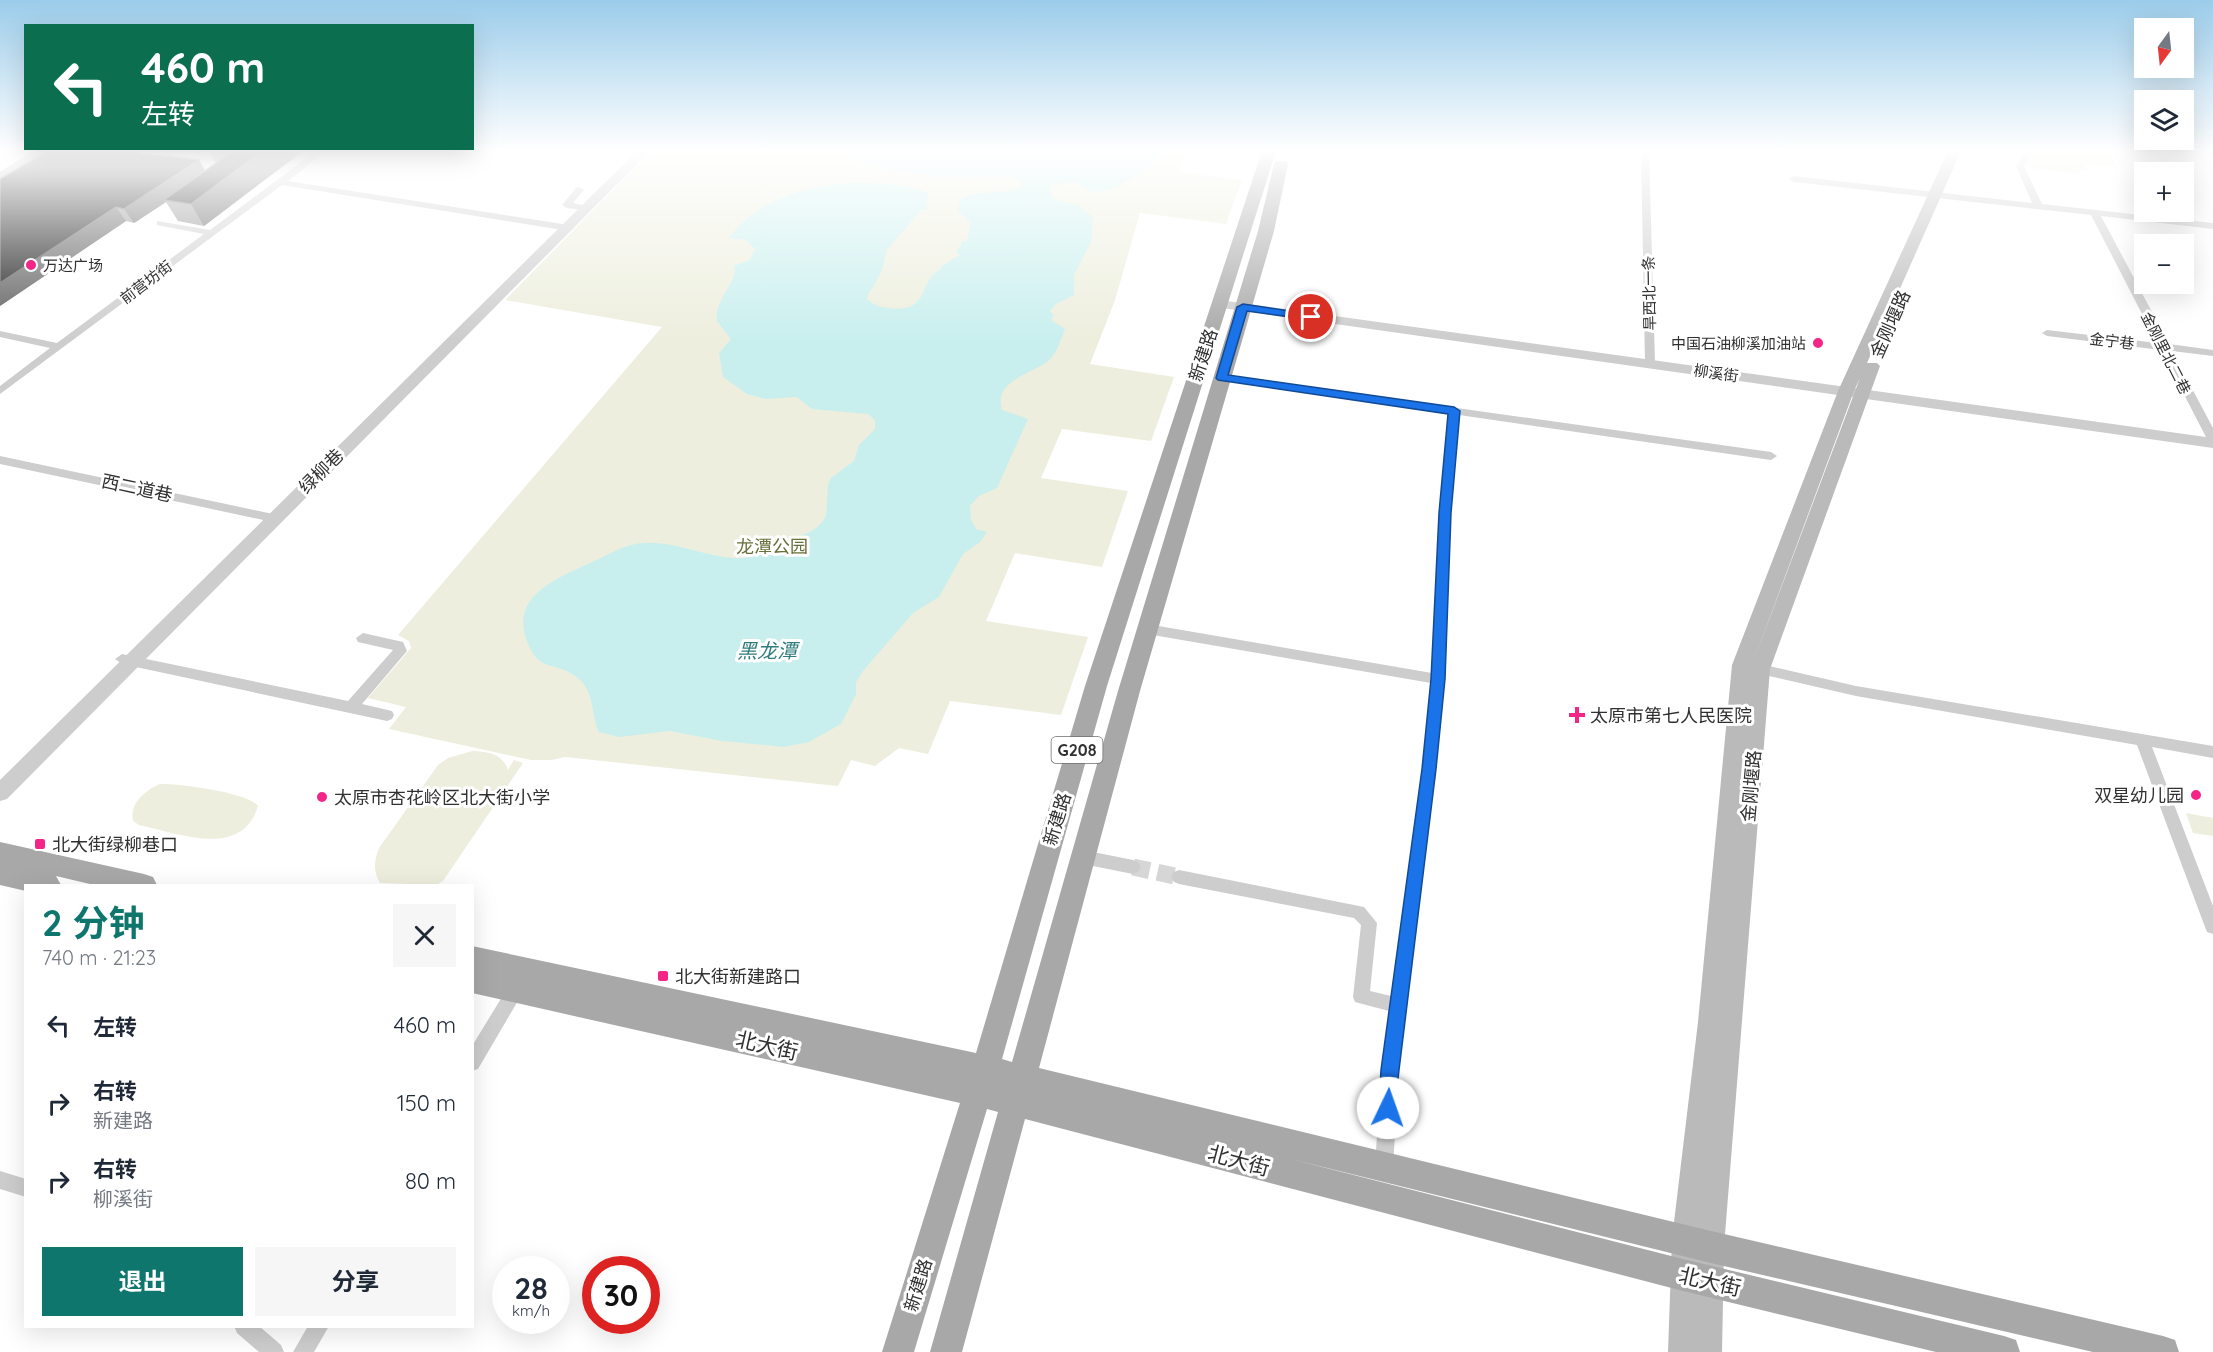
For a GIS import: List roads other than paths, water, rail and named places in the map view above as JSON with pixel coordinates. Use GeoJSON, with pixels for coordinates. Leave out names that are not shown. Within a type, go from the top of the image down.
{"type":"FeatureCollection","features":[{"type":"Feature","properties":{"kind":"main road","name":"新建路"},"geometry":{"type":"LineString","coordinates":[[898,1352],[981,1080],[1096,686],[1232,301],[1253,214]]}},
{"type":"Feature","properties":{"kind":"main road","name":"新建路"},"geometry":{"type":"LineString","coordinates":[[946,1352],[1147,629],[1222,378],[1232,301],[1266,231],[1269,214]]}},
{"type":"Feature","properties":{"kind":"main road"},"geometry":{"type":"LineString","coordinates":[[1682,1352],[1696,1278],[1710,1022],[1751,667],[1855,388],[1933,214]]}},
{"type":"Feature","properties":{"kind":"main road"},"geometry":{"type":"LineString","coordinates":[[0,853],[140,884]]}},
{"type":"Feature","properties":{"kind":"main road"},"geometry":{"type":"LineString","coordinates":[[0,874],[44,884]]}},
{"type":"Feature","properties":{"kind":"main road"},"geometry":{"type":"LineString","coordinates":[[474,958],[981,1080]]}},
{"type":"Feature","properties":{"kind":"main road","name":"北大街"},"geometry":{"type":"LineString","coordinates":[[474,980],[981,1080],[1696,1278],[2004,1352]]}},
{"type":"Feature","properties":{"kind":"main road","name":"北大街"},"geometry":{"type":"LineString","coordinates":[[1019,1091],[1384,1167],[2163,1352]]}},
{"type":"Feature","properties":{"kind":"main road"},"geometry":{"type":"LineString","coordinates":[[1696,1278],[1708,1352]]}},
{"type":"Feature","properties":{"kind":"street","name":"前营坊街"},"geometry":{"type":"LineString","coordinates":[[0,389],[236,214]]}},
{"type":"Feature","properties":{"kind":"street"},"geometry":{"type":"LineString","coordinates":[[477,214],[565,228]]}},
{"type":"Feature","properties":{"kind":"street","name":"绿柳巷"},"geometry":{"type":"LineString","coordinates":[[0,782],[127,660],[579,214]]}},
{"type":"Feature","properties":{"kind":"street","name":"旱西北一条"},"geometry":{"type":"LineString","coordinates":[[1647,214],[1650,359]]}},
{"type":"Feature","properties":{"kind":"street","name":"金刚里北二巷"},"geometry":{"type":"LineString","coordinates":[[2095,214],[2211,436]]}},
{"type":"Feature","properties":{"kind":"street"},"geometry":{"type":"LineString","coordinates":[[2112,214],[2213,226]]}},
{"type":"Feature","properties":{"kind":"street"},"geometry":{"type":"LineString","coordinates":[[160,223],[210,233]]}},
{"type":"Feature","properties":{"kind":"street","name":"柳溪街"},"geometry":{"type":"LineString","coordinates":[[1232,301],[2211,436]]}},
{"type":"Feature","properties":{"kind":"street","name":"金宁巷"},"geometry":{"type":"LineString","coordinates":[[2047,333],[2213,353]]}},
{"type":"Feature","properties":{"kind":"street"},"geometry":{"type":"LineString","coordinates":[[0,334],[57,346]]}},
{"type":"Feature","properties":{"kind":"street"},"geometry":{"type":"LineString","coordinates":[[1222,378],[1770,456]]}},
{"type":"Feature","properties":{"kind":"street"},"geometry":{"type":"LineString","coordinates":[[1384,1167],[1390,1070],[1438,679],[1445,513],[1454,411]]}},
{"type":"Feature","properties":{"kind":"street","name":"西二道巷"},"geometry":{"type":"LineString","coordinates":[[0,461],[269,519]]}},
{"type":"Feature","properties":{"kind":"street"},"geometry":{"type":"LineString","coordinates":[[1147,629],[1438,679]]}},
{"type":"Feature","properties":{"kind":"street"},"geometry":{"type":"LineString","coordinates":[[351,708],[400,651],[398,646],[363,638]]}},
{"type":"Feature","properties":{"kind":"street"},"geometry":{"type":"LineString","coordinates":[[127,660],[387,715]]}},
{"type":"Feature","properties":{"kind":"street","name":"绿柳巷"},"geometry":{"type":"LineString","coordinates":[[0,793],[127,660]]}},
{"type":"Feature","properties":{"kind":"street"},"geometry":{"type":"LineString","coordinates":[[1751,667],[1856,691],[2213,752]]}},
{"type":"Feature","properties":{"kind":"street"},"geometry":{"type":"LineString","coordinates":[[2142,740],[2213,927]]}},
{"type":"Feature","properties":{"kind":"street"},"geometry":{"type":"LineString","coordinates":[[1083,857],[1133,867]]}},
{"type":"Feature","properties":{"kind":"street"},"geometry":{"type":"LineString","coordinates":[[1179,877],[1358,912],[1369,923],[1361,997],[1398,1005]]}},
{"type":"Feature","properties":{"kind":"street"},"geometry":{"type":"LineString","coordinates":[[474,1060],[516,989]]}},
{"type":"Feature","properties":{"kind":"street"},"geometry":{"type":"LineString","coordinates":[[0,1180],[24,1187]]}},
{"type":"Feature","properties":{"kind":"street"},"geometry":{"type":"LineString","coordinates":[[246,1328],[274,1352]]}},
{"type":"Feature","properties":{"kind":"street"},"geometry":{"type":"LineString","coordinates":[[303,1352],[318,1328]]}},
{"type":"Feature","properties":{"kind":"water","name":"黑龙潭"},"geometry":{"type":"Polygon","coordinates":[[[754,214],[918,214],[887,250],[881,273],[867,299],[880,306],[903,308],[912,306],[918,301],[929,280],[942,269],[940,267],[960,255],[956,252],[963,241],[967,241],[971,223],[961,214],[1089,214],[1093,217],[1091,242],[1074,275],[1074,295],[1056,304],[1050,311],[1054,315],[1051,320],[1065,329],[1055,353],[1044,364],[1017,378],[1003,391],[1002,410],[1028,419],[997,488],[979,496],[970,506],[971,520],[976,529],[987,532],[980,542],[963,554],[939,597],[913,613],[863,671],[856,682],[856,694],[841,724],[809,742],[784,747],[722,741],[670,731],[619,737],[599,732],[590,697],[584,684],[570,672],[541,662],[530,648],[523,620],[526,608],[533,597],[568,573],[630,545],[668,544],[719,556],[743,558],[761,553],[811,531],[819,526],[826,516],[828,484],[831,478],[854,461],[859,445],[875,429],[875,420],[868,414],[812,409],[797,397],[766,399],[747,394],[723,377],[719,353],[731,339],[717,321],[717,313],[733,277],[734,266],[750,260],[755,249],[746,240],[729,238],[754,214]]]}},
{"type":"Feature","properties":{"kind":"tunnel"},"geometry":{"type":"LineString","coordinates":[[1133,867],[1179,877]]}},
{"type":"Feature","properties":{"kind":"place","name":"万达广场"},"geometry":{"type":"Point","coordinates":[31,265]}},
{"type":"Feature","properties":{"kind":"place","name":"中国石油柳溪加油站"},"geometry":{"type":"Point","coordinates":[1818,343]}},
{"type":"Feature","properties":{"kind":"place","name":"太原市第七人民医院"},"geometry":{"type":"Point","coordinates":[1577,715]}},
{"type":"Feature","properties":{"kind":"place","name":"双星幼儿园"},"geometry":{"type":"Point","coordinates":[2196,795]}},
{"type":"Feature","properties":{"kind":"place","name":"太原市杏花岭区北大街小学"},"geometry":{"type":"Point","coordinates":[322,797]}},
{"type":"Feature","properties":{"kind":"place","name":"北大街绿柳巷口"},"geometry":{"type":"Point","coordinates":[40,844]}},
{"type":"Feature","properties":{"kind":"place","name":"北大街新建路口"},"geometry":{"type":"Point","coordinates":[663,976]}},
{"type":"Feature","properties":{"kind":"park label","name":"龙潭公园"},"geometry":{"type":"Point","coordinates":[772,546]}}]}
